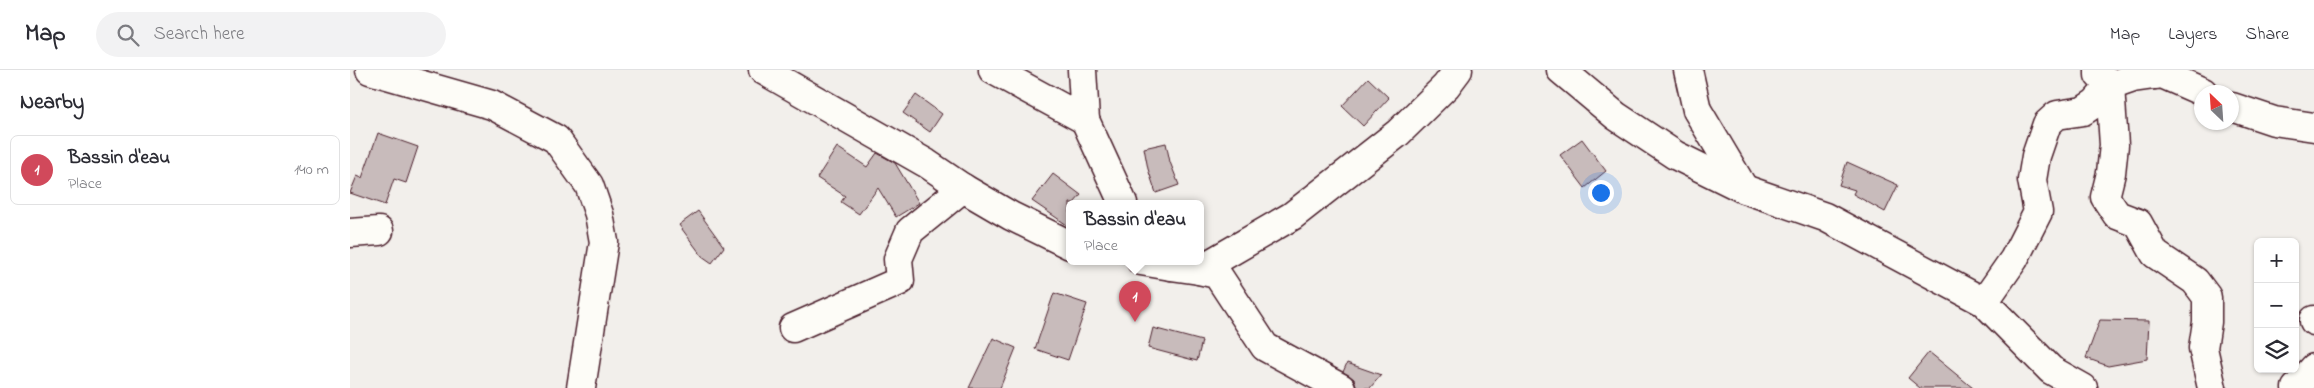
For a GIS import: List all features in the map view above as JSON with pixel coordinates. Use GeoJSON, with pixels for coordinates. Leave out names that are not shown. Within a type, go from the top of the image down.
{"type":"FeatureCollection","features":[{"type":"Feature","properties":{"kind":"street"},"geometry":{"type":"LineString","coordinates":[[370,70],[492,105],[556,139],[588,185],[599,214],[604,242],[581,388]]}},
{"type":"Feature","properties":{"kind":"street"},"geometry":{"type":"LineString","coordinates":[[763,70],[926,163],[1010,216],[1066,243]]}},
{"type":"Feature","properties":{"kind":"street"},"geometry":{"type":"LineString","coordinates":[[993,70],[1085,120]]}},
{"type":"Feature","properties":{"kind":"street"},"geometry":{"type":"LineString","coordinates":[[1082,70],[1085,120],[1122,200]]}},
{"type":"Feature","properties":{"kind":"street"},"geometry":{"type":"LineString","coordinates":[[1199,270],[1292,216],[1398,133],[1446,86],[1458,70]]}},
{"type":"Feature","properties":{"kind":"street"},"geometry":{"type":"LineString","coordinates":[[1562,70],[1616,116],[1675,155],[1744,189],[1825,217],[1984,302],[2051,370],[2082,388]]}},
{"type":"Feature","properties":{"kind":"street"},"geometry":{"type":"LineString","coordinates":[[1688,70],[1697,110],[1744,189]]}},
{"type":"Feature","properties":{"kind":"street"},"geometry":{"type":"LineString","coordinates":[[2104,78],[2133,78],[2150,72],[2162,74],[2194,88]]}},
{"type":"Feature","properties":{"kind":"street"},"geometry":{"type":"LineString","coordinates":[[1984,302],[2014,260],[2038,212],[2032,180],[2036,156],[2047,124],[2057,115],[2083,111],[2096,103],[2104,78]]}},
{"type":"Feature","properties":{"kind":"street"},"geometry":{"type":"LineString","coordinates":[[2104,78],[2114,145],[2111,174],[2105,197],[2117,215],[2138,223],[2155,254],[2196,280],[2207,297],[2204,348],[2212,388]]}},
{"type":"Feature","properties":{"kind":"street"},"geometry":{"type":"LineString","coordinates":[[2239,109],[2274,121],[2314,126]]}},
{"type":"Feature","properties":{"kind":"street"},"geometry":{"type":"LineString","coordinates":[[793,328],[900,281],[898,259],[910,231],[964,188]]}},
{"type":"Feature","properties":{"kind":"street"},"geometry":{"type":"LineString","coordinates":[[350,233],[379,231]]}},
{"type":"Feature","properties":{"kind":"street"},"geometry":{"type":"LineString","coordinates":[[1174,265],[1217,274],[1266,347],[1341,388]]}},
{"type":"Feature","properties":{"kind":"street"},"geometry":{"type":"LineString","coordinates":[[2296,388],[2314,368]]}},
{"type":"Feature","properties":{"kind":"building"},"geometry":{"type":"Polygon","coordinates":[[[1368,78],[1389,98],[1363,126],[1342,106],[1368,78]]]}},
{"type":"Feature","properties":{"kind":"building"},"geometry":{"type":"Polygon","coordinates":[[[916,95],[942,114],[930,132],[903,113],[916,95]]]}},
{"type":"Feature","properties":{"kind":"building"},"geometry":{"type":"Polygon","coordinates":[[[378,133],[418,147],[406,183],[394,179],[385,205],[350,193],[357,176],[362,178],[378,133]]]}},
{"type":"Feature","properties":{"kind":"building"},"geometry":{"type":"Polygon","coordinates":[[[1582,139],[1606,171],[1585,188],[1560,155],[1582,139]]]}},
{"type":"Feature","properties":{"kind":"building"},"geometry":{"type":"Polygon","coordinates":[[[1166,143],[1170,162],[1179,185],[1156,193],[1148,169],[1144,148],[1166,143]]]}},
{"type":"Feature","properties":{"kind":"building"},"geometry":{"type":"Polygon","coordinates":[[[837,147],[867,167],[877,153],[895,163],[919,203],[896,217],[878,188],[859,214],[841,202],[845,196],[817,178],[837,147]]]}},
{"type":"Feature","properties":{"kind":"building"},"geometry":{"type":"Polygon","coordinates":[[[1847,162],[1898,185],[1885,212],[1853,194],[1855,190],[1839,185],[1847,162]]]}},
{"type":"Feature","properties":{"kind":"building"},"geometry":{"type":"Polygon","coordinates":[[[1053,174],[1081,195],[1077,200],[1066,200],[1066,224],[1032,201],[1053,174]]]}},
{"type":"Feature","properties":{"kind":"building"},"geometry":{"type":"Polygon","coordinates":[[[698,211],[724,247],[712,263],[702,256],[679,225],[698,211]]]}},
{"type":"Feature","properties":{"kind":"building"},"geometry":{"type":"Polygon","coordinates":[[[1054,293],[1087,304],[1068,360],[1035,349],[1054,293]]]}},
{"type":"Feature","properties":{"kind":"building"},"geometry":{"type":"Polygon","coordinates":[[[2100,320],[2149,321],[2147,359],[2108,366],[2086,358],[2100,320]]]}},
{"type":"Feature","properties":{"kind":"building"},"geometry":{"type":"Polygon","coordinates":[[[1153,328],[1202,341],[1197,361],[1148,348],[1153,328]]]}},
{"type":"Feature","properties":{"kind":"building"},"geometry":{"type":"Polygon","coordinates":[[[993,338],[1016,348],[1000,388],[969,388],[993,338]]]}},
{"type":"Feature","properties":{"kind":"building"},"geometry":{"type":"Polygon","coordinates":[[[1929,352],[1973,388],[1920,388],[1908,378],[1929,352]]]}},
{"type":"Feature","properties":{"kind":"building"},"geometry":{"type":"Polygon","coordinates":[[[1347,363],[1381,375],[1370,388],[1357,388],[1354,379],[1343,372],[1347,363]]]}},
{"type":"Feature","properties":{"kind":"place","name":"Bassin d'eau"},"geometry":{"type":"Point","coordinates":[1135,322]}}]}
